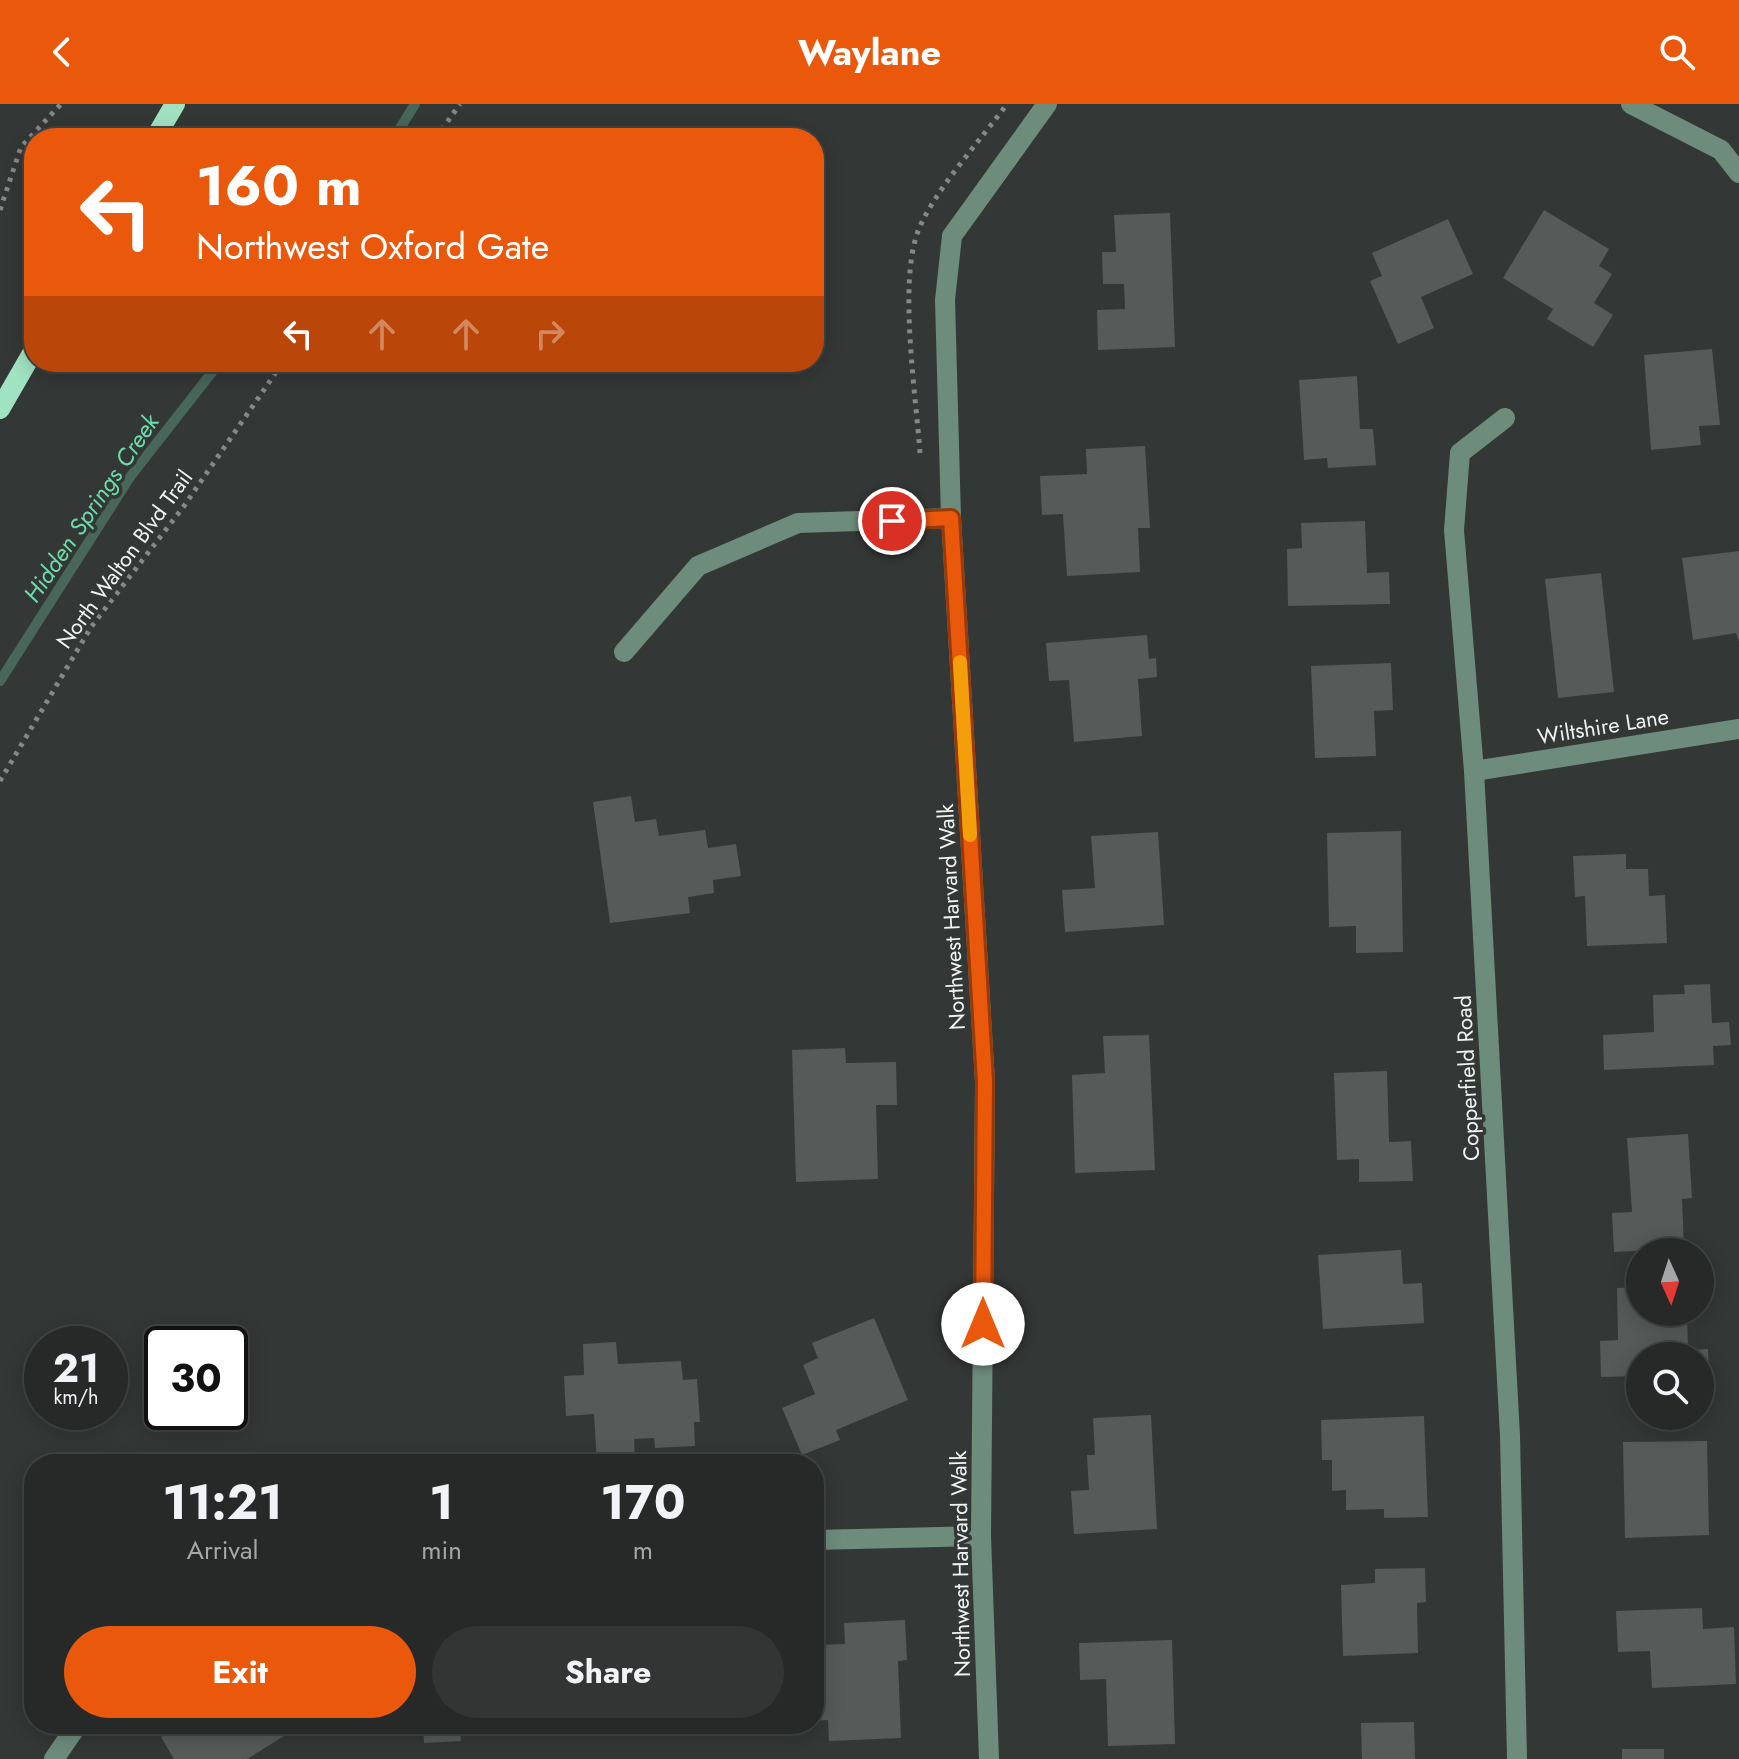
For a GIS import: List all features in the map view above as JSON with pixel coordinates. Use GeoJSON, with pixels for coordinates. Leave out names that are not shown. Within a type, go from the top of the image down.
{"type":"FeatureCollection","features":[{"type":"Feature","properties":{"kind":"main road"},"geometry":{"type":"LineString","coordinates":[[161,128],[175,104]]}},
{"type":"Feature","properties":{"kind":"main road"},"geometry":{"type":"LineString","coordinates":[[0,409],[24,367]]}},
{"type":"Feature","properties":{"kind":"street","name":"Northwest Harvard Walk"},"geometry":{"type":"LineString","coordinates":[[989,1759],[981,1536],[985,1082],[951,518],[945,300],[952,236],[1047,104]]}},
{"type":"Feature","properties":{"kind":"street"},"geometry":{"type":"LineString","coordinates":[[1631,104],[1721,150],[1739,173]]}},
{"type":"Feature","properties":{"kind":"street","name":"Copperfield Road"},"geometry":{"type":"LineString","coordinates":[[1505,418],[1460,453],[1454,530],[1474,771],[1510,1436],[1517,1759]]}},
{"type":"Feature","properties":{"kind":"street"},"geometry":{"type":"LineString","coordinates":[[624,652],[698,566],[798,523],[951,518]]}},
{"type":"Feature","properties":{"kind":"street","name":"Wiltshire Lane"},"geometry":{"type":"LineString","coordinates":[[1474,771],[1739,729]]}},
{"type":"Feature","properties":{"kind":"street"},"geometry":{"type":"LineString","coordinates":[[824,1540],[981,1536]]}},
{"type":"Feature","properties":{"kind":"street"},"geometry":{"type":"LineString","coordinates":[[54,1759],[71,1734]]}},
{"type":"Feature","properties":{"kind":"path"},"geometry":{"type":"LineString","coordinates":[[39,128],[61,104]]}},
{"type":"Feature","properties":{"kind":"path"},"geometry":{"type":"LineString","coordinates":[[443,128],[460,104]]}},
{"type":"Feature","properties":{"kind":"path"},"geometry":{"type":"LineString","coordinates":[[0,210],[24,144]]}},
{"type":"Feature","properties":{"kind":"path","name":"North Walton Blvd Trail"},"geometry":{"type":"LineString","coordinates":[[0,781],[91,627],[184,506],[276,372]]}},
{"type":"Feature","properties":{"kind":"building"},"geometry":{"type":"Polygon","coordinates":[[[1544,210],[1609,249],[1599,266],[1612,274],[1594,303],[1613,315],[1593,347],[1547,319],[1553,309],[1503,278],[1544,210]]]}},
{"type":"Feature","properties":{"kind":"building"},"geometry":{"type":"Polygon","coordinates":[[[1170,213],[1175,347],[1098,350],[1097,310],[1125,309],[1124,284],[1103,284],[1102,252],[1116,252],[1114,215],[1170,213]]]}},
{"type":"Feature","properties":{"kind":"building"},"geometry":{"type":"Polygon","coordinates":[[[1448,219],[1473,274],[1421,297],[1434,328],[1398,344],[1370,281],[1382,276],[1372,253],[1448,219]]]}},
{"type":"Feature","properties":{"kind":"building"},"geometry":{"type":"Polygon","coordinates":[[[1712,349],[1720,425],[1699,426],[1701,445],[1651,450],[1644,355],[1712,349]]]}},
{"type":"Feature","properties":{"kind":"building"},"geometry":{"type":"Polygon","coordinates":[[[1357,376],[1360,429],[1373,429],[1376,465],[1328,468],[1327,458],[1304,460],[1299,380],[1357,376]]]}},
{"type":"Feature","properties":{"kind":"building"},"geometry":{"type":"Polygon","coordinates":[[[1145,446],[1150,528],[1138,528],[1140,572],[1067,576],[1063,514],[1042,515],[1040,476],[1087,474],[1086,449],[1145,446]]]}},
{"type":"Feature","properties":{"kind":"building"},"geometry":{"type":"Polygon","coordinates":[[[1365,521],[1367,573],[1389,572],[1390,604],[1288,606],[1287,549],[1302,548],[1301,523],[1365,521]]]}},
{"type":"Feature","properties":{"kind":"building"},"geometry":{"type":"Polygon","coordinates":[[[1739,551],[1739,642],[1736,633],[1693,640],[1682,558],[1739,551]]]}},
{"type":"Feature","properties":{"kind":"building"},"geometry":{"type":"Polygon","coordinates":[[[1601,573],[1614,692],[1558,698],[1545,579],[1601,573]]]}},
{"type":"Feature","properties":{"kind":"building"},"geometry":{"type":"Polygon","coordinates":[[[1147,635],[1149,659],[1156,658],[1157,677],[1138,679],[1142,736],[1074,742],[1069,680],[1049,681],[1046,643],[1147,635]]]}},
{"type":"Feature","properties":{"kind":"building"},"geometry":{"type":"Polygon","coordinates":[[[1391,663],[1393,710],[1374,711],[1376,756],[1315,758],[1311,666],[1391,663]]]}},
{"type":"Feature","properties":{"kind":"building"},"geometry":{"type":"Polygon","coordinates":[[[631,796],[635,822],[656,819],[659,836],[705,830],[708,848],[736,844],[741,876],[713,880],[714,893],[688,897],[690,913],[610,923],[593,802],[631,796]]]}},
{"type":"Feature","properties":{"kind":"building"},"geometry":{"type":"Polygon","coordinates":[[[1401,831],[1403,952],[1356,953],[1356,926],[1329,927],[1327,833],[1401,831]]]}},
{"type":"Feature","properties":{"kind":"building"},"geometry":{"type":"Polygon","coordinates":[[[1158,832],[1164,925],[1065,932],[1062,890],[1095,888],[1091,836],[1158,832]]]}},
{"type":"Feature","properties":{"kind":"building"},"geometry":{"type":"Polygon","coordinates":[[[1626,854],[1626,869],[1648,869],[1649,896],[1665,895],[1667,943],[1587,946],[1585,896],[1575,897],[1573,856],[1626,854]]]}},
{"type":"Feature","properties":{"kind":"building"},"geometry":{"type":"Polygon","coordinates":[[[1710,984],[1712,1023],[1729,1022],[1731,1045],[1713,1046],[1714,1065],[1604,1070],[1603,1035],[1654,1032],[1653,995],[1685,994],[1684,985],[1710,984]]]}},
{"type":"Feature","properties":{"kind":"building"},"geometry":{"type":"Polygon","coordinates":[[[1149,1035],[1155,1170],[1075,1173],[1072,1075],[1105,1073],[1103,1036],[1149,1035]]]}},
{"type":"Feature","properties":{"kind":"building"},"geometry":{"type":"Polygon","coordinates":[[[845,1048],[846,1063],[896,1062],[897,1105],[876,1105],[878,1179],[796,1182],[792,1050],[845,1048]]]}},
{"type":"Feature","properties":{"kind":"building"},"geometry":{"type":"Polygon","coordinates":[[[1387,1071],[1389,1142],[1411,1141],[1413,1181],[1359,1182],[1359,1159],[1337,1160],[1334,1073],[1387,1071]]]}},
{"type":"Feature","properties":{"kind":"building"},"geometry":{"type":"Polygon","coordinates":[[[1688,1134],[1692,1198],[1682,1199],[1684,1238],[1626,1238],[1626,1251],[1614,1252],[1612,1213],[1632,1212],[1627,1138],[1688,1134]]]}},
{"type":"Feature","properties":{"kind":"building"},"geometry":{"type":"Polygon","coordinates":[[[1401,1250],[1403,1284],[1422,1283],[1424,1323],[1323,1329],[1318,1255],[1401,1250]]]}},
{"type":"Feature","properties":{"kind":"building"},"geometry":{"type":"Polygon","coordinates":[[[1617,1288],[1626,1288],[1626,1326],[1687,1326],[1688,1342],[1626,1342],[1626,1376],[1601,1377],[1600,1341],[1618,1340],[1617,1288]]]}},
{"type":"Feature","properties":{"kind":"building"},"geometry":{"type":"Polygon","coordinates":[[[874,1318],[908,1400],[836,1430],[840,1440],[802,1454],[782,1408],[815,1394],[803,1365],[818,1358],[812,1343],[874,1318]]]}},
{"type":"Feature","properties":{"kind":"building"},"geometry":{"type":"Polygon","coordinates":[[[616,1342],[618,1364],[681,1361],[683,1380],[697,1379],[700,1422],[694,1422],[695,1446],[655,1448],[654,1438],[634,1439],[635,1454],[596,1454],[594,1414],[566,1416],[564,1376],[584,1375],[583,1344],[616,1342]]]}},
{"type":"Feature","properties":{"kind":"building"},"geometry":{"type":"Polygon","coordinates":[[[1151,1415],[1157,1529],[1074,1534],[1071,1491],[1089,1490],[1087,1455],[1095,1455],[1093,1418],[1151,1415]]]}},
{"type":"Feature","properties":{"kind":"building"},"geometry":{"type":"Polygon","coordinates":[[[1424,1416],[1428,1517],[1384,1518],[1384,1509],[1346,1510],[1346,1490],[1332,1491],[1332,1460],[1322,1460],[1321,1420],[1424,1416]]]}},
{"type":"Feature","properties":{"kind":"building"},"geometry":{"type":"Polygon","coordinates":[[[1707,1441],[1709,1535],[1625,1538],[1623,1442],[1707,1441]]]}},
{"type":"Feature","properties":{"kind":"building"},"geometry":{"type":"Polygon","coordinates":[[[1425,1568],[1426,1602],[1417,1603],[1418,1653],[1343,1656],[1341,1585],[1375,1583],[1375,1569],[1425,1568]]]}},
{"type":"Feature","properties":{"kind":"building"},"geometry":{"type":"Polygon","coordinates":[[[1702,1608],[1703,1629],[1734,1627],[1736,1684],[1652,1688],[1650,1651],[1618,1652],[1616,1611],[1702,1608]]]}},
{"type":"Feature","properties":{"kind":"building"},"geometry":{"type":"Polygon","coordinates":[[[905,1620],[907,1660],[898,1661],[901,1738],[829,1741],[828,1720],[824,1720],[824,1645],[845,1644],[844,1623],[905,1620]]]}},
{"type":"Feature","properties":{"kind":"building"},"geometry":{"type":"Polygon","coordinates":[[[1172,1640],[1175,1744],[1108,1746],[1106,1679],[1080,1680],[1079,1643],[1172,1640]]]}},
{"type":"Feature","properties":{"kind":"building"},"geometry":{"type":"Polygon","coordinates":[[[1414,1722],[1415,1759],[1362,1759],[1361,1723],[1414,1722]]]}},
{"type":"Feature","properties":{"kind":"building"},"geometry":{"type":"Polygon","coordinates":[[[166,1734],[284,1736],[247,1759],[174,1759],[161,1737],[166,1734]]]}},
{"type":"Feature","properties":{"kind":"building"},"geometry":{"type":"Polygon","coordinates":[[[424,1734],[461,1734],[461,1741],[424,1743],[424,1734]]]}},
{"type":"Feature","properties":{"kind":"building"},"geometry":{"type":"Polygon","coordinates":[[[1622,1749],[1664,1749],[1664,1759],[1622,1759],[1622,1749]]]}},
{"type":"Feature","properties":{"kind":"waterway","name":"Hidden Springs Creek"},"geometry":{"type":"LineString","coordinates":[[400,128],[415,104]]}},
{"type":"Feature","properties":{"kind":"waterway","name":"Hidden Springs Creek"},"geometry":{"type":"LineString","coordinates":[[0,681],[130,477],[212,372]]}},
{"type":"Feature","properties":{"kind":"slow traffic"},"geometry":{"type":"LineString","coordinates":[[960,662],[970,835]]}},
{"type":"Feature","properties":{"kind":"route"},"geometry":{"type":"LineString","coordinates":[[892,521],[951,518],[985,1082],[983,1324]]}}]}
